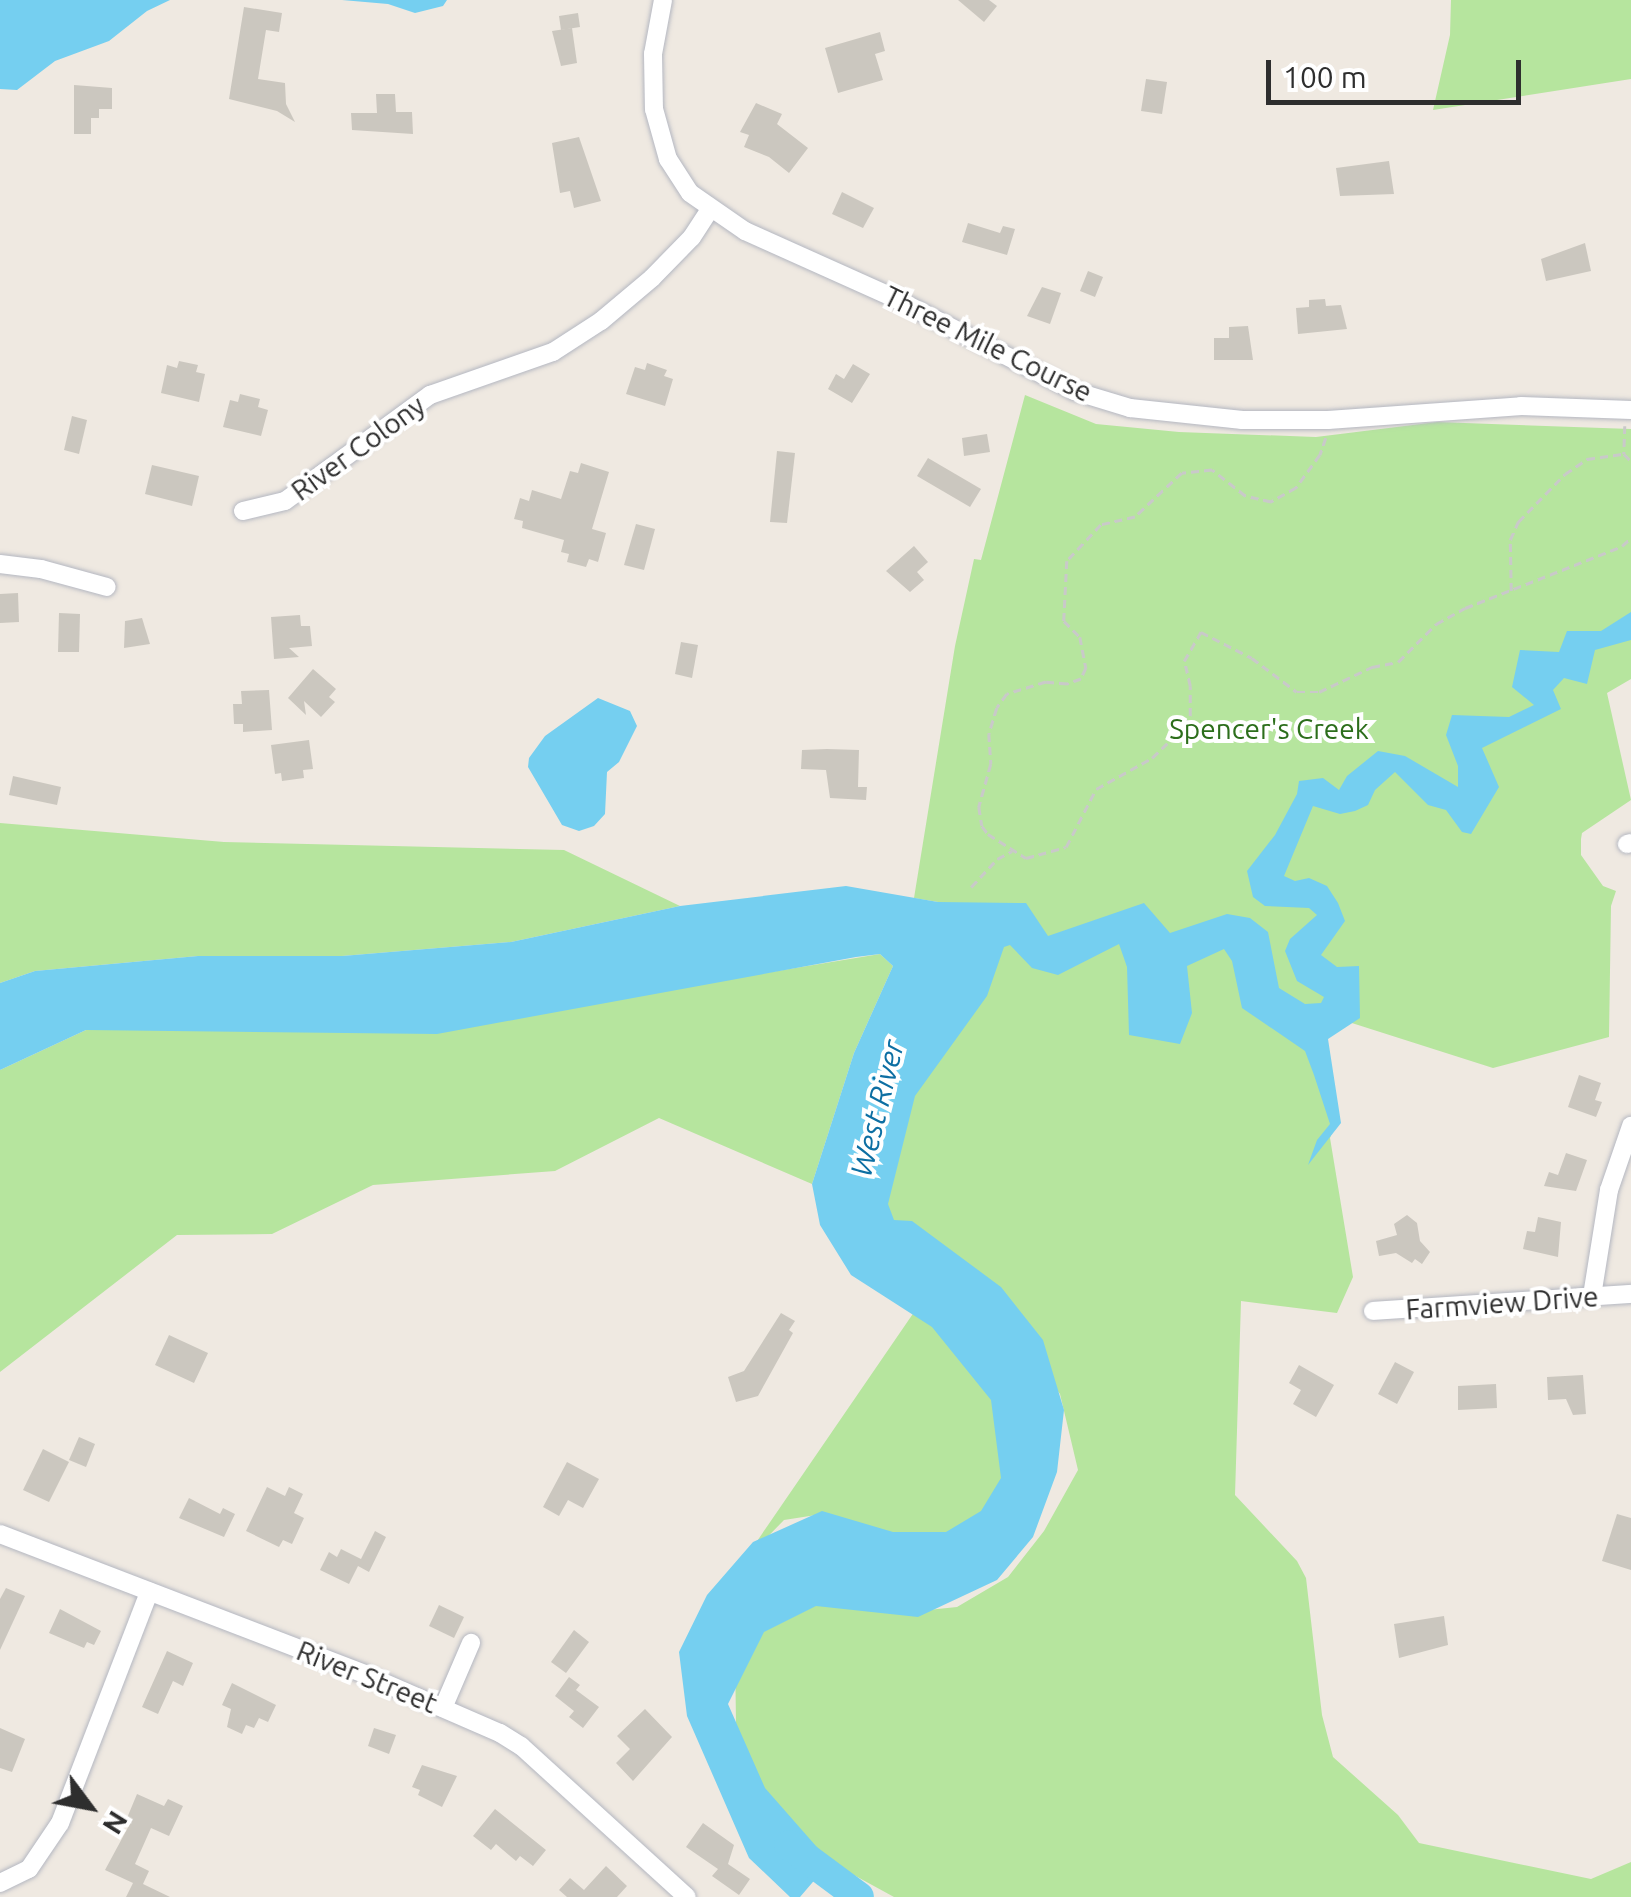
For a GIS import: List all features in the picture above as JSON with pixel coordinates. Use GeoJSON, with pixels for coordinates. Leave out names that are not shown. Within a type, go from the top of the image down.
{"type":"FeatureCollection","features":[{"type":"Feature","properties":{"kind":"street","name":"Three Mile Course"},"geometry":{"type":"LineString","coordinates":[[663,0],[654,54],[654,109],[676,176],[710,210],[1074,391],[1167,414],[1328,420],[1476,408],[1628,410]]}},
{"type":"Feature","properties":{"kind":"street","name":"River Colony"},"geometry":{"type":"LineString","coordinates":[[243,511],[284,501],[430,396],[553,352],[600,321],[652,278],[692,237],[710,210]]}},
{"type":"Feature","properties":{"kind":"street"},"geometry":{"type":"LineString","coordinates":[[0,564],[41,568],[107,586]]}},
{"type":"Feature","properties":{"kind":"street"},"geometry":{"type":"LineString","coordinates":[[1592,1296],[1609,1190],[1631,1126]]}},
{"type":"Feature","properties":{"kind":"street","name":"Farmview Drive"},"geometry":{"type":"LineString","coordinates":[[1373,1310],[1631,1294]]}},
{"type":"Feature","properties":{"kind":"street","name":"River Street"},"geometry":{"type":"LineString","coordinates":[[0,1534],[443,1708],[521,1746],[686,1897]]}},
{"type":"Feature","properties":{"kind":"street"},"geometry":{"type":"LineString","coordinates":[[0,1882],[29,1869],[60,1823],[148,1592]]}},
{"type":"Feature","properties":{"kind":"street"},"geometry":{"type":"LineString","coordinates":[[443,1708],[472,1642]]}},
{"type":"Feature","properties":{"kind":"path"},"geometry":{"type":"LineString","coordinates":[[1624,454],[1628,410]]}},
{"type":"Feature","properties":{"kind":"path"},"geometry":{"type":"LineString","coordinates":[[1328,420],[1320,454],[1296,488],[1271,502],[1245,496],[1212,470],[1182,474],[1136,517],[1102,525],[1067,560],[1064,621],[1086,648],[1081,679],[1068,684],[1024,686],[1008,694],[997,708],[989,734],[991,764],[979,817],[988,834],[1026,858],[1066,846],[1096,790],[1152,758],[1184,727],[1190,716],[1190,686],[1184,661],[1201,632],[1252,658],[1297,692],[1319,692],[1372,668],[1389,667],[1436,624],[1622,546],[1631,538]]}},
{"type":"Feature","properties":{"kind":"path"},"geometry":{"type":"LineString","coordinates":[[1624,454],[1631,461]]}},
{"type":"Feature","properties":{"kind":"path"},"geometry":{"type":"LineString","coordinates":[[1510,591],[1510,540],[1518,522],[1564,474],[1587,459],[1624,454]]}},
{"type":"Feature","properties":{"kind":"path"},"geometry":{"type":"LineString","coordinates":[[972,887],[996,859],[1013,851]]}},
{"type":"Feature","properties":{"kind":"green space"},"geometry":{"type":"Polygon","coordinates":[[[1451,0],[1631,0],[1631,79],[1433,110],[1450,35],[1451,0]]]}},
{"type":"Feature","properties":{"kind":"green space","name":"Spencer's Creek"},"geometry":{"type":"Polygon","coordinates":[[[1025,395],[1096,424],[1179,432],[1316,437],[1437,422],[1631,429],[1631,679],[1607,693],[1631,800],[1582,833],[1581,839],[1581,855],[1603,886],[1616,891],[1611,906],[1609,1037],[1493,1068],[1333,1017],[1308,1020],[1335,1125],[1330,1138],[1353,1277],[1337,1313],[1241,1301],[1235,1495],[1297,1561],[1306,1578],[1322,1715],[1333,1757],[1398,1815],[1419,1843],[1591,1879],[1631,1862],[1631,1897],[894,1897],[830,1862],[769,1811],[736,1724],[735,1652],[771,1592],[899,1613],[957,1607],[1008,1577],[1044,1531],[1078,1470],[1060,1394],[976,1286],[880,1220],[938,902],[914,898],[955,646],[974,559],[981,560],[1025,395]]]}},
{"type":"Feature","properties":{"kind":"green space"},"geometry":{"type":"Polygon","coordinates":[[[0,823],[224,842],[564,850],[680,906],[511,942],[342,956],[198,956],[35,971],[0,983],[0,823]]]}},
{"type":"Feature","properties":{"kind":"green space"},"geometry":{"type":"Polygon","coordinates":[[[880,954],[893,966],[854,1053],[812,1184],[659,1118],[555,1171],[373,1185],[272,1234],[177,1235],[0,1372],[0,1070],[86,1030],[639,994],[880,954]]]}},
{"type":"Feature","properties":{"kind":"green space"},"geometry":{"type":"Polygon","coordinates":[[[921,1302],[1002,1380],[1005,1503],[954,1550],[816,1515],[784,1520],[742,1563],[921,1302]]]}},
{"type":"Feature","properties":{"kind":"water"},"geometry":{"type":"Polygon","coordinates":[[[0,0],[170,0],[147,11],[109,41],[55,61],[17,90],[0,89],[0,0]]]}},
{"type":"Feature","properties":{"kind":"water"},"geometry":{"type":"Polygon","coordinates":[[[342,0],[447,0],[443,6],[415,13],[388,4],[342,0]]]}},
{"type":"Feature","properties":{"kind":"water"},"geometry":{"type":"Polygon","coordinates":[[[1631,612],[1631,640],[1595,650],[1587,684],[1564,678],[1553,690],[1561,709],[1482,748],[1499,787],[1471,834],[1462,832],[1446,810],[1428,805],[1395,772],[1375,790],[1368,805],[1355,811],[1340,814],[1313,806],[1284,876],[1295,881],[1309,878],[1327,886],[1338,903],[1345,921],[1321,955],[1337,967],[1359,966],[1360,1018],[1328,1039],[1341,1123],[1308,1165],[1317,1140],[1330,1124],[1305,1051],[1242,1008],[1232,961],[1224,949],[1187,966],[1192,1013],[1180,1044],[1129,1035],[1127,967],[1119,944],[1058,975],[1032,968],[1010,945],[1004,947],[987,996],[915,1096],[888,1204],[894,1220],[912,1221],[1001,1287],[1043,1340],[1064,1410],[1057,1472],[1033,1537],[997,1580],[918,1617],[816,1606],[764,1632],[728,1704],[765,1788],[830,1862],[800,1897],[790,1897],[749,1858],[687,1716],[679,1652],[707,1595],[753,1542],[822,1511],[893,1532],[946,1532],[981,1511],[1001,1478],[991,1400],[932,1327],[851,1275],[820,1225],[812,1184],[854,1053],[893,966],[880,954],[856,957],[437,1034],[86,1030],[0,1070],[0,983],[35,971],[198,956],[342,956],[511,942],[680,906],[846,886],[938,902],[1026,903],[1048,936],[1144,903],[1170,933],[1227,914],[1250,918],[1268,932],[1279,988],[1305,1004],[1321,1003],[1324,997],[1297,981],[1285,951],[1290,939],[1317,915],[1309,908],[1265,906],[1253,897],[1247,871],[1275,835],[1297,794],[1299,781],[1323,778],[1339,790],[1347,776],[1378,751],[1405,756],[1458,787],[1458,766],[1446,735],[1452,715],[1509,717],[1534,705],[1512,687],[1520,650],[1559,652],[1567,631],[1601,631],[1631,612]]]}},
{"type":"Feature","properties":{"kind":"water"},"geometry":{"type":"Polygon","coordinates":[[[598,698],[630,711],[637,726],[619,762],[607,772],[605,814],[594,826],[579,831],[562,825],[528,767],[529,758],[545,736],[598,698]]]}},
{"type":"Feature","properties":{"kind":"building"},"geometry":{"type":"Polygon","coordinates":[[[958,0],[989,0],[997,6],[984,22],[958,0]]]}},
{"type":"Feature","properties":{"kind":"building"},"geometry":{"type":"Polygon","coordinates":[[[244,7],[282,13],[279,32],[266,30],[258,79],[285,83],[286,104],[295,122],[277,111],[229,99],[244,7]]]}},
{"type":"Feature","properties":{"kind":"building"},"geometry":{"type":"Polygon","coordinates":[[[578,13],[580,27],[561,30],[559,16],[578,13]]]}},
{"type":"Feature","properties":{"kind":"building"},"geometry":{"type":"Polygon","coordinates":[[[572,28],[577,63],[561,66],[552,31],[572,28]]]}},
{"type":"Feature","properties":{"kind":"building"},"geometry":{"type":"Polygon","coordinates":[[[880,32],[885,51],[875,54],[883,80],[838,93],[825,48],[880,32]]]}},
{"type":"Feature","properties":{"kind":"building"},"geometry":{"type":"Polygon","coordinates":[[[1146,79],[1167,82],[1162,114],[1141,111],[1146,79]]]}},
{"type":"Feature","properties":{"kind":"building"},"geometry":{"type":"Polygon","coordinates":[[[74,85],[112,88],[112,109],[99,109],[99,118],[91,118],[91,134],[74,134],[74,85]]]}},
{"type":"Feature","properties":{"kind":"building"},"geometry":{"type":"Polygon","coordinates":[[[376,94],[395,94],[396,112],[412,112],[413,134],[352,130],[351,113],[377,113],[376,94]]]}},
{"type":"Feature","properties":{"kind":"building"},"geometry":{"type":"Polygon","coordinates":[[[756,103],[782,114],[777,124],[808,148],[789,173],[769,157],[744,147],[749,135],[740,132],[756,103]]]}},
{"type":"Feature","properties":{"kind":"building"},"geometry":{"type":"Polygon","coordinates":[[[579,137],[601,201],[574,208],[570,191],[560,193],[552,143],[579,137]]]}},
{"type":"Feature","properties":{"kind":"building"},"geometry":{"type":"Polygon","coordinates":[[[1389,161],[1394,194],[1340,196],[1336,168],[1389,161]]]}},
{"type":"Feature","properties":{"kind":"building"},"geometry":{"type":"Polygon","coordinates":[[[842,192],[874,208],[863,228],[832,214],[842,192]]]}},
{"type":"Feature","properties":{"kind":"building"},"geometry":{"type":"Polygon","coordinates":[[[968,223],[1000,233],[1003,226],[1015,229],[1007,255],[962,242],[968,223]]]}},
{"type":"Feature","properties":{"kind":"building"},"geometry":{"type":"Polygon","coordinates":[[[1585,243],[1591,271],[1546,281],[1541,259],[1585,243]]]}},
{"type":"Feature","properties":{"kind":"building"},"geometry":{"type":"Polygon","coordinates":[[[1088,271],[1103,277],[1095,297],[1080,291],[1088,271]]]}},
{"type":"Feature","properties":{"kind":"building"},"geometry":{"type":"Polygon","coordinates":[[[1042,287],[1061,293],[1050,324],[1027,316],[1042,287]]]}},
{"type":"Feature","properties":{"kind":"building"},"geometry":{"type":"Polygon","coordinates":[[[1325,299],[1326,306],[1341,305],[1347,329],[1298,334],[1296,308],[1309,307],[1309,300],[1325,299]]]}},
{"type":"Feature","properties":{"kind":"building"},"geometry":{"type":"Polygon","coordinates":[[[1248,326],[1253,360],[1214,360],[1214,338],[1229,338],[1229,327],[1248,326]]]}},
{"type":"Feature","properties":{"kind":"building"},"geometry":{"type":"Polygon","coordinates":[[[179,361],[198,365],[196,372],[205,374],[199,402],[161,393],[167,365],[177,368],[179,361]]]}},
{"type":"Feature","properties":{"kind":"building"},"geometry":{"type":"Polygon","coordinates":[[[647,363],[667,370],[664,376],[673,379],[665,406],[626,394],[635,367],[645,370],[647,363]]]}},
{"type":"Feature","properties":{"kind":"building"},"geometry":{"type":"Polygon","coordinates":[[[853,364],[870,374],[852,403],[828,389],[836,374],[844,379],[853,364]]]}},
{"type":"Feature","properties":{"kind":"building"},"geometry":{"type":"Polygon","coordinates":[[[240,394],[260,399],[258,407],[268,410],[261,436],[223,427],[230,400],[238,402],[240,394]]]}},
{"type":"Feature","properties":{"kind":"building"},"geometry":{"type":"Polygon","coordinates":[[[72,416],[87,420],[79,454],[64,450],[72,416]]]}},
{"type":"Feature","properties":{"kind":"building"},"geometry":{"type":"Polygon","coordinates":[[[987,434],[990,452],[964,456],[962,438],[987,434]]]}},
{"type":"Feature","properties":{"kind":"building"},"geometry":{"type":"Polygon","coordinates":[[[777,451],[795,453],[787,523],[770,522],[777,451]]]}},
{"type":"Feature","properties":{"kind":"building"},"geometry":{"type":"Polygon","coordinates":[[[928,458],[981,489],[970,507],[917,476],[928,458]]]}},
{"type":"Feature","properties":{"kind":"building"},"geometry":{"type":"Polygon","coordinates":[[[581,463],[609,472],[592,529],[606,533],[598,562],[589,559],[586,567],[567,562],[569,554],[561,552],[564,540],[522,528],[523,521],[514,519],[520,498],[529,501],[532,490],[561,499],[570,471],[578,473],[581,463]]]}},
{"type":"Feature","properties":{"kind":"building"},"geometry":{"type":"Polygon","coordinates":[[[152,465],[199,476],[192,506],[145,494],[152,465]]]}},
{"type":"Feature","properties":{"kind":"building"},"geometry":{"type":"Polygon","coordinates":[[[636,524],[655,529],[644,570],[624,565],[636,524]]]}},
{"type":"Feature","properties":{"kind":"building"},"geometry":{"type":"Polygon","coordinates":[[[914,546],[928,562],[917,572],[924,580],[910,592],[886,571],[914,546]]]}},
{"type":"Feature","properties":{"kind":"building"},"geometry":{"type":"Polygon","coordinates":[[[18,593],[19,622],[0,623],[0,594],[18,593]]]}},
{"type":"Feature","properties":{"kind":"building"},"geometry":{"type":"Polygon","coordinates":[[[59,613],[80,614],[79,652],[58,652],[59,613]]]}},
{"type":"Feature","properties":{"kind":"building"},"geometry":{"type":"Polygon","coordinates":[[[300,615],[301,626],[310,626],[312,646],[289,648],[299,657],[274,659],[271,617],[300,615]]]}},
{"type":"Feature","properties":{"kind":"building"},"geometry":{"type":"Polygon","coordinates":[[[142,618],[150,644],[124,648],[125,621],[142,618]]]}},
{"type":"Feature","properties":{"kind":"building"},"geometry":{"type":"Polygon","coordinates":[[[681,642],[698,645],[692,678],[675,674],[681,642]]]}},
{"type":"Feature","properties":{"kind":"building"},"geometry":{"type":"Polygon","coordinates":[[[313,669],[336,689],[329,697],[335,702],[321,717],[304,701],[306,715],[288,698],[313,669]]]}},
{"type":"Feature","properties":{"kind":"building"},"geometry":{"type":"Polygon","coordinates":[[[269,690],[272,730],[243,732],[243,724],[234,724],[233,704],[242,704],[241,691],[269,690]]]}},
{"type":"Feature","properties":{"kind":"building"},"geometry":{"type":"Polygon","coordinates":[[[309,740],[313,769],[303,770],[304,778],[282,781],[281,773],[275,774],[271,745],[309,740]]]}},
{"type":"Feature","properties":{"kind":"building"},"geometry":{"type":"Polygon","coordinates":[[[802,750],[859,750],[858,787],[867,787],[866,800],[830,798],[826,770],[801,769],[802,750]]]}},
{"type":"Feature","properties":{"kind":"building"},"geometry":{"type":"Polygon","coordinates":[[[13,776],[61,787],[57,805],[9,795],[13,776]]]}},
{"type":"Feature","properties":{"kind":"building"},"geometry":{"type":"Polygon","coordinates":[[[1579,1075],[1601,1083],[1595,1100],[1602,1102],[1596,1117],[1568,1107],[1579,1075]]]}},
{"type":"Feature","properties":{"kind":"building"},"geometry":{"type":"Polygon","coordinates":[[[1566,1153],[1587,1160],[1576,1191],[1544,1186],[1549,1172],[1558,1175],[1566,1153]]]}},
{"type":"Feature","properties":{"kind":"building"},"geometry":{"type":"Polygon","coordinates":[[[1407,1215],[1417,1223],[1420,1241],[1430,1252],[1422,1264],[1396,1253],[1379,1256],[1376,1241],[1397,1235],[1394,1224],[1407,1215]]]}},
{"type":"Feature","properties":{"kind":"building"},"geometry":{"type":"Polygon","coordinates":[[[1538,1217],[1561,1222],[1558,1257],[1523,1249],[1527,1231],[1535,1232],[1538,1217]]]}},
{"type":"Feature","properties":{"kind":"building"},"geometry":{"type":"Polygon","coordinates":[[[781,1313],[795,1321],[789,1330],[793,1333],[758,1396],[736,1402],[728,1377],[744,1371],[781,1313]]]}},
{"type":"Feature","properties":{"kind":"building"},"geometry":{"type":"Polygon","coordinates":[[[169,1335],[208,1353],[194,1383],[155,1365],[169,1335]]]}},
{"type":"Feature","properties":{"kind":"building"},"geometry":{"type":"Polygon","coordinates":[[[1395,1362],[1414,1372],[1397,1404],[1378,1394],[1395,1362]]]}},
{"type":"Feature","properties":{"kind":"building"},"geometry":{"type":"Polygon","coordinates":[[[1299,1365],[1334,1385],[1316,1417],[1293,1404],[1301,1390],[1289,1383],[1299,1365]]]}},
{"type":"Feature","properties":{"kind":"building"},"geometry":{"type":"Polygon","coordinates":[[[1583,1375],[1586,1414],[1573,1415],[1566,1399],[1548,1400],[1547,1377],[1583,1375]]]}},
{"type":"Feature","properties":{"kind":"building"},"geometry":{"type":"Polygon","coordinates":[[[1496,1384],[1497,1408],[1458,1410],[1458,1386],[1496,1384]]]}},
{"type":"Feature","properties":{"kind":"building"},"geometry":{"type":"Polygon","coordinates":[[[79,1437],[95,1444],[86,1467],[69,1460],[79,1437]]]}},
{"type":"Feature","properties":{"kind":"building"},"geometry":{"type":"Polygon","coordinates":[[[43,1449],[69,1462],[49,1502],[23,1490],[43,1449]]]}},
{"type":"Feature","properties":{"kind":"building"},"geometry":{"type":"Polygon","coordinates":[[[567,1462],[599,1479],[583,1508],[568,1500],[559,1516],[543,1507],[567,1462]]]}},
{"type":"Feature","properties":{"kind":"building"},"geometry":{"type":"Polygon","coordinates":[[[267,1487],[285,1496],[289,1487],[303,1494],[294,1513],[304,1518],[292,1544],[283,1540],[279,1547],[246,1531],[267,1487]]]}},
{"type":"Feature","properties":{"kind":"building"},"geometry":{"type":"Polygon","coordinates":[[[189,1498],[220,1514],[223,1508],[235,1514],[224,1537],[179,1518],[189,1498]]]}},
{"type":"Feature","properties":{"kind":"building"},"geometry":{"type":"Polygon","coordinates":[[[1617,1514],[1631,1518],[1631,1570],[1602,1561],[1617,1514]]]}},
{"type":"Feature","properties":{"kind":"building"},"geometry":{"type":"Polygon","coordinates":[[[375,1531],[386,1537],[369,1572],[358,1566],[349,1584],[320,1570],[329,1552],[337,1557],[341,1549],[361,1559],[375,1531]]]}},
{"type":"Feature","properties":{"kind":"building"},"geometry":{"type":"Polygon","coordinates":[[[6,1588],[25,1596],[0,1650],[0,1599],[6,1588]]]}},
{"type":"Feature","properties":{"kind":"building"},"geometry":{"type":"Polygon","coordinates":[[[439,1605],[464,1617],[454,1638],[429,1626],[439,1605]]]}},
{"type":"Feature","properties":{"kind":"building"},"geometry":{"type":"Polygon","coordinates":[[[60,1609],[101,1631],[94,1645],[87,1642],[84,1648],[49,1633],[60,1609]]]}},
{"type":"Feature","properties":{"kind":"building"},"geometry":{"type":"Polygon","coordinates":[[[1444,1616],[1448,1645],[1399,1658],[1394,1624],[1444,1616]]]}},
{"type":"Feature","properties":{"kind":"building"},"geometry":{"type":"Polygon","coordinates":[[[574,1630],[589,1642],[566,1673],[551,1662],[574,1630]]]}},
{"type":"Feature","properties":{"kind":"building"},"geometry":{"type":"Polygon","coordinates":[[[167,1651],[193,1663],[183,1686],[173,1681],[158,1714],[142,1707],[167,1651]]]}},
{"type":"Feature","properties":{"kind":"building"},"geometry":{"type":"Polygon","coordinates":[[[569,1677],[580,1685],[576,1690],[599,1707],[583,1728],[569,1717],[574,1711],[555,1696],[569,1677]]]}},
{"type":"Feature","properties":{"kind":"building"},"geometry":{"type":"Polygon","coordinates":[[[232,1683],[276,1705],[268,1722],[259,1718],[254,1728],[246,1725],[242,1734],[227,1727],[231,1709],[222,1705],[232,1683]]]}},
{"type":"Feature","properties":{"kind":"building"},"geometry":{"type":"Polygon","coordinates":[[[645,1709],[672,1737],[633,1781],[616,1763],[630,1749],[617,1736],[645,1709]]]}},
{"type":"Feature","properties":{"kind":"building"},"geometry":{"type":"Polygon","coordinates":[[[0,1728],[25,1739],[12,1772],[0,1768],[0,1728]]]}},
{"type":"Feature","properties":{"kind":"building"},"geometry":{"type":"Polygon","coordinates":[[[374,1728],[396,1735],[389,1754],[368,1746],[374,1728]]]}},
{"type":"Feature","properties":{"kind":"building"},"geometry":{"type":"Polygon","coordinates":[[[422,1765],[457,1776],[442,1807],[418,1795],[420,1790],[412,1787],[422,1765]]]}},
{"type":"Feature","properties":{"kind":"building"},"geometry":{"type":"Polygon","coordinates":[[[137,1794],[164,1806],[168,1799],[183,1806],[169,1836],[151,1828],[135,1864],[149,1871],[143,1884],[170,1897],[126,1897],[133,1883],[105,1870],[132,1820],[127,1818],[137,1794]]]}},
{"type":"Feature","properties":{"kind":"building"},"geometry":{"type":"Polygon","coordinates":[[[495,1809],[546,1850],[533,1866],[520,1856],[516,1861],[496,1844],[491,1850],[473,1836],[495,1809]]]}},
{"type":"Feature","properties":{"kind":"building"},"geometry":{"type":"Polygon","coordinates":[[[703,1823],[734,1845],[728,1864],[750,1879],[739,1895],[712,1876],[718,1869],[686,1847],[703,1823]]]}},
{"type":"Feature","properties":{"kind":"building"},"geometry":{"type":"Polygon","coordinates":[[[606,1866],[627,1886],[617,1897],[567,1897],[559,1890],[570,1878],[584,1890],[606,1866]]]}},
{"type":"Feature","properties":{"kind":"waterway","name":"West River"},"geometry":{"type":"LineString","coordinates":[[789,1845],[859,1897]]}}]}
